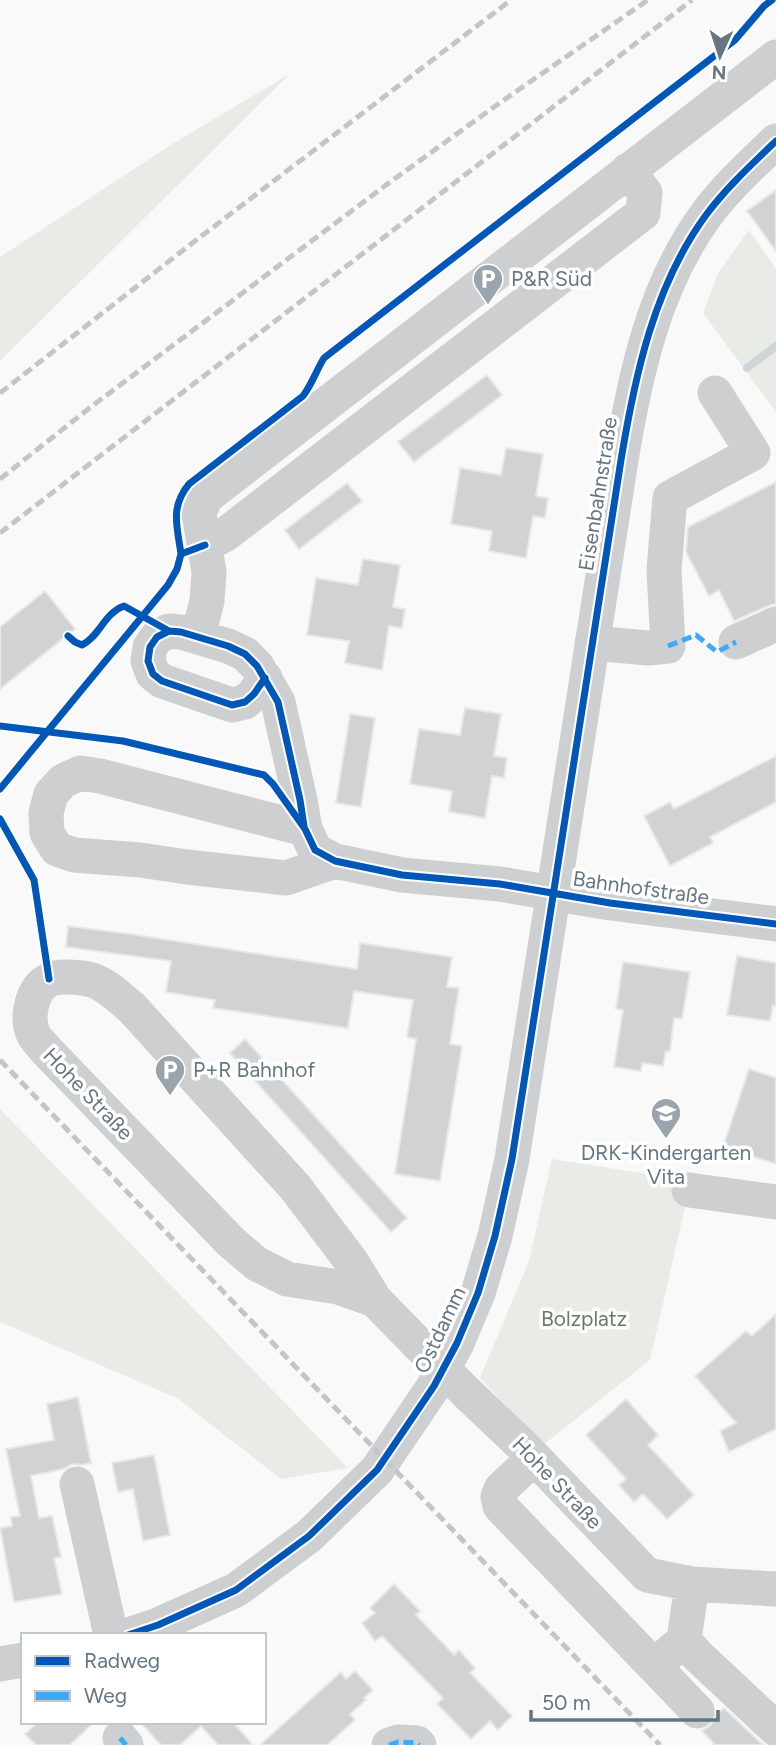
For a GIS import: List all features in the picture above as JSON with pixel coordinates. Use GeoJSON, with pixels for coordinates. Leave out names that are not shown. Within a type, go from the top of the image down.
{"type":"FeatureCollection","features":[{"type":"Feature","properties":{"kind":"street"},"geometry":{"type":"LineString","coordinates":[[198,637],[207,601],[209,572],[199,513],[206,497],[776,57]]}},
{"type":"Feature","properties":{"kind":"street","name":"Eisenbahnstraße"},"geometry":{"type":"LineString","coordinates":[[554,892],[630,405],[643,352],[658,305],[681,255],[706,215],[776,141]]}},
{"type":"Feature","properties":{"kind":"street"},"geometry":{"type":"LineString","coordinates":[[592,643],[648,648],[668,646],[664,570],[670,498],[753,453],[715,393]]}},
{"type":"Feature","properties":{"kind":"street"},"geometry":{"type":"LineString","coordinates":[[736,642],[776,624]]}},
{"type":"Feature","properties":{"kind":"street"},"geometry":{"type":"LineString","coordinates":[[265,678],[245,702],[232,705],[162,681],[153,674],[148,661],[150,647],[157,637],[169,631],[181,632],[228,646],[245,654],[257,666],[265,678],[278,702],[305,829],[315,850],[335,862]]}},
{"type":"Feature","properties":{"kind":"street"},"geometry":{"type":"LineString","coordinates":[[305,829],[80,773],[63,781],[51,794],[46,813],[47,833],[57,849],[74,855],[140,860],[286,878],[335,862]]}},
{"type":"Feature","properties":{"kind":"street","name":"Bahnhofstraße"},"geometry":{"type":"LineString","coordinates":[[335,862],[402,875],[500,884],[610,903],[776,924]]}},
{"type":"Feature","properties":{"kind":"street","name":"Ostdamm"},"geometry":{"type":"LineString","coordinates":[[134,1633],[236,1590],[309,1536],[377,1470],[434,1386],[457,1343],[478,1293],[495,1236],[515,1146],[554,892]]}},
{"type":"Feature","properties":{"kind":"street","name":"Hohe Straße"},"geometry":{"type":"LineString","coordinates":[[375,1300],[338,1287],[287,1279],[257,1264],[231,1242],[33,1034],[29,1018],[30,1006],[38,990],[49,979],[70,977],[94,981],[132,1008],[295,1187],[351,1261],[375,1300],[647,1575],[692,1584],[776,1589]]}},
{"type":"Feature","properties":{"kind":"street"},"geometry":{"type":"LineString","coordinates":[[689,1190],[776,1202]]}},
{"type":"Feature","properties":{"kind":"street"},"geometry":{"type":"LineString","coordinates":[[534,1458],[501,1489],[498,1497],[500,1506],[697,1711]]}},
{"type":"Feature","properties":{"kind":"street"},"geometry":{"type":"LineString","coordinates":[[76,1484],[111,1633]]}},
{"type":"Feature","properties":{"kind":"street"},"geometry":{"type":"LineString","coordinates":[[654,1666],[684,1640],[692,1584]]}},
{"type":"Feature","properties":{"kind":"street"},"geometry":{"type":"LineString","coordinates":[[684,1640],[776,1729]]}},
{"type":"Feature","properties":{"kind":"street"},"geometry":{"type":"LineString","coordinates":[[0,1664],[21,1660]]}},
{"type":"Feature","properties":{"kind":"street"},"geometry":{"type":"LineString","coordinates":[[389,1745],[398,1742],[419,1745]]}},
{"type":"Feature","properties":{"kind":"green space"},"geometry":{"type":"Polygon","coordinates":[[[291,73],[0,361],[0,257],[169,146],[291,73]]]}},
{"type":"Feature","properties":{"kind":"green space"},"geometry":{"type":"Polygon","coordinates":[[[749,230],[776,269],[776,412],[703,313],[718,273],[749,230]]]}},
{"type":"Feature","properties":{"kind":"green space"},"geometry":{"type":"Polygon","coordinates":[[[0,1109],[348,1468],[281,1479],[177,1398],[0,1322],[0,1109]]]}},
{"type":"Feature","properties":{"kind":"green space","name":"Bolzplatz"},"geometry":{"type":"Polygon","coordinates":[[[552,1159],[691,1181],[650,1360],[543,1445],[480,1378],[529,1261],[552,1159]]]}},
{"type":"Feature","properties":{"kind":"building"},"geometry":{"type":"Polygon","coordinates":[[[776,190],[776,251],[747,211],[776,190]]]}},
{"type":"Feature","properties":{"kind":"building"},"geometry":{"type":"Polygon","coordinates":[[[487,375],[502,395],[414,462],[398,442],[487,375]]]}},
{"type":"Feature","properties":{"kind":"building"},"geometry":{"type":"Polygon","coordinates":[[[506,448],[543,454],[536,496],[548,498],[545,518],[533,516],[526,558],[489,551],[492,531],[451,524],[460,468],[501,475],[506,448]]]}},
{"type":"Feature","properties":{"kind":"building"},"geometry":{"type":"Polygon","coordinates":[[[776,482],[776,604],[734,621],[719,590],[709,596],[686,552],[688,527],[776,482]]]}},
{"type":"Feature","properties":{"kind":"building"},"geometry":{"type":"Polygon","coordinates":[[[347,483],[362,501],[299,549],[285,530],[347,483]]]}},
{"type":"Feature","properties":{"kind":"building"},"geometry":{"type":"Polygon","coordinates":[[[363,559],[400,565],[393,607],[405,609],[402,628],[389,626],[382,670],[345,663],[349,641],[307,635],[316,578],[358,585],[363,559]]]}},
{"type":"Feature","properties":{"kind":"building"},"geometry":{"type":"Polygon","coordinates":[[[45,591],[75,629],[0,689],[0,627],[45,591]]]}},
{"type":"Feature","properties":{"kind":"building"},"geometry":{"type":"Polygon","coordinates":[[[465,708],[501,714],[494,756],[507,758],[504,778],[492,776],[485,818],[449,812],[452,791],[410,784],[419,729],[460,735],[465,708]]]}},
{"type":"Feature","properties":{"kind":"building"},"geometry":{"type":"Polygon","coordinates":[[[350,714],[375,718],[361,807],[336,803],[350,714]]]}},
{"type":"Feature","properties":{"kind":"building"},"geometry":{"type":"Polygon","coordinates":[[[776,756],[776,802],[710,837],[713,843],[670,866],[644,816],[670,802],[674,809],[776,756]]]}},
{"type":"Feature","properties":{"kind":"building"},"geometry":{"type":"Polygon","coordinates":[[[68,926],[357,969],[360,943],[452,957],[447,987],[459,988],[450,1044],[462,1046],[440,1181],[395,1174],[416,1039],[407,1037],[413,1000],[354,991],[348,1028],[213,1008],[215,1000],[166,992],[171,961],[66,947],[68,926]]]}},
{"type":"Feature","properties":{"kind":"building"},"geometry":{"type":"Polygon","coordinates":[[[737,956],[776,963],[776,1006],[773,1005],[770,1021],[727,1015],[737,956]]]}},
{"type":"Feature","properties":{"kind":"building"},"geometry":{"type":"Polygon","coordinates":[[[623,962],[690,972],[682,1019],[674,1018],[670,1052],[666,1051],[663,1066],[642,1063],[641,1071],[614,1067],[623,1010],[616,1009],[623,962]]]}},
{"type":"Feature","properties":{"kind":"building"},"geometry":{"type":"Polygon","coordinates":[[[245,1039],[407,1218],[391,1232],[230,1053],[245,1039]]]}},
{"type":"Feature","properties":{"kind":"building"},"geometry":{"type":"Polygon","coordinates":[[[749,1069],[776,1078],[776,1164],[723,1147],[749,1069]]]}},
{"type":"Feature","properties":{"kind":"building"},"geometry":{"type":"Polygon","coordinates":[[[776,1314],[776,1429],[729,1452],[720,1431],[736,1423],[695,1376],[746,1331],[752,1336],[776,1314]]]}},
{"type":"Feature","properties":{"kind":"building"},"geometry":{"type":"Polygon","coordinates":[[[78,1397],[91,1463],[73,1464],[31,1476],[39,1518],[52,1516],[61,1557],[54,1558],[62,1594],[14,1602],[0,1528],[12,1526],[11,1517],[20,1516],[6,1449],[54,1440],[47,1404],[78,1397]]]}},
{"type":"Feature","properties":{"kind":"building"},"geometry":{"type":"Polygon","coordinates":[[[626,1399],[658,1435],[648,1445],[694,1495],[667,1519],[643,1494],[634,1502],[619,1485],[626,1479],[586,1435],[626,1399]]]}},
{"type":"Feature","properties":{"kind":"building"},"geometry":{"type":"Polygon","coordinates":[[[154,1455],[170,1535],[143,1541],[133,1489],[118,1492],[112,1463],[154,1455]]]}},
{"type":"Feature","properties":{"kind":"building"},"geometry":{"type":"Polygon","coordinates":[[[394,1584],[420,1611],[416,1615],[454,1655],[459,1650],[475,1668],[470,1673],[512,1716],[498,1730],[490,1721],[471,1739],[437,1704],[443,1698],[382,1636],[375,1641],[362,1623],[375,1613],[370,1608],[394,1584]]]}},
{"type":"Feature","properties":{"kind":"building"},"geometry":{"type":"Polygon","coordinates":[[[355,1671],[373,1690],[350,1714],[355,1720],[327,1745],[260,1745],[341,1672],[346,1679],[355,1671]]]}},
{"type":"Feature","properties":{"kind":"building"},"geometry":{"type":"Polygon","coordinates":[[[724,1708],[765,1745],[715,1745],[702,1731],[711,1725],[716,1714],[724,1708]]]}},
{"type":"Feature","properties":{"kind":"building"},"geometry":{"type":"Polygon","coordinates":[[[36,1724],[92,1724],[70,1745],[36,1745],[25,1734],[36,1724]]]}},
{"type":"Feature","properties":{"kind":"building"},"geometry":{"type":"Polygon","coordinates":[[[142,1724],[235,1724],[253,1745],[218,1745],[201,1726],[180,1745],[161,1745],[142,1724]]]}},
{"type":"Feature","properties":{"kind":"waterway"},"geometry":{"type":"LineString","coordinates":[[747,368],[776,346]]}},
{"type":"Feature","properties":{"kind":"railway"},"geometry":{"type":"LineString","coordinates":[[0,393],[511,0]]}},
{"type":"Feature","properties":{"kind":"railway"},"geometry":{"type":"LineString","coordinates":[[0,479],[87,410],[386,185],[648,0]]}},
{"type":"Feature","properties":{"kind":"railway"},"geometry":{"type":"LineString","coordinates":[[0,533],[692,0]]}},
{"type":"Feature","properties":{"kind":"railway"},"geometry":{"type":"LineString","coordinates":[[0,1060],[660,1745]]}},
{"type":"Feature","properties":{"kind":"marked path"},"geometry":{"type":"LineString","coordinates":[[668,646],[696,635],[717,652],[736,642]]}},
{"type":"Feature","properties":{"kind":"marked path"},"geometry":{"type":"LineString","coordinates":[[120,1738],[126,1745]]}},
{"type":"Feature","properties":{"kind":"marked path"},"geometry":{"type":"LineString","coordinates":[[389,1745],[398,1742],[419,1745]]}},
{"type":"Feature","properties":{"kind":"cycle path"},"geometry":{"type":"LineString","coordinates":[[181,554],[176,517],[179,501],[189,484],[303,396],[324,358],[735,40],[772,0]]}},
{"type":"Feature","properties":{"kind":"cycle path"},"geometry":{"type":"LineString","coordinates":[[134,1633],[236,1590],[309,1536],[377,1470],[434,1386],[457,1343],[478,1293],[495,1236],[512,1159],[621,460],[640,364],[660,301],[688,242],[722,195],[776,141]]}},
{"type":"Feature","properties":{"kind":"cycle path"},"geometry":{"type":"LineString","coordinates":[[0,789],[168,585],[177,569],[181,554],[205,545]]}},
{"type":"Feature","properties":{"kind":"cycle path"},"geometry":{"type":"LineString","coordinates":[[68,636],[82,645],[117,609],[124,606],[169,631]]}},
{"type":"Feature","properties":{"kind":"cycle path"},"geometry":{"type":"LineString","coordinates":[[265,678],[254,694],[245,702],[232,705],[162,681],[153,674],[148,661],[150,647],[157,637],[169,631],[181,632],[228,646],[245,654],[257,666],[278,702],[304,826]]}},
{"type":"Feature","properties":{"kind":"cycle path"},"geometry":{"type":"LineString","coordinates":[[0,726],[123,741],[264,775],[305,829],[315,850],[335,861],[402,875],[500,884],[610,903],[776,924]]}},
{"type":"Feature","properties":{"kind":"cycle path"},"geometry":{"type":"LineString","coordinates":[[0,819],[34,880],[49,979]]}},
{"type":"Feature","properties":{"kind":"place","name":"P&R Süd"},"geometry":{"type":"Point","coordinates":[488,306]}},
{"type":"Feature","properties":{"kind":"place","name":"P+R Bahnhof"},"geometry":{"type":"Point","coordinates":[170,1097]}},
{"type":"Feature","properties":{"kind":"place","name":"DRK-Kindergarten Vita"},"geometry":{"type":"Point","coordinates":[666,1140]}}]}
